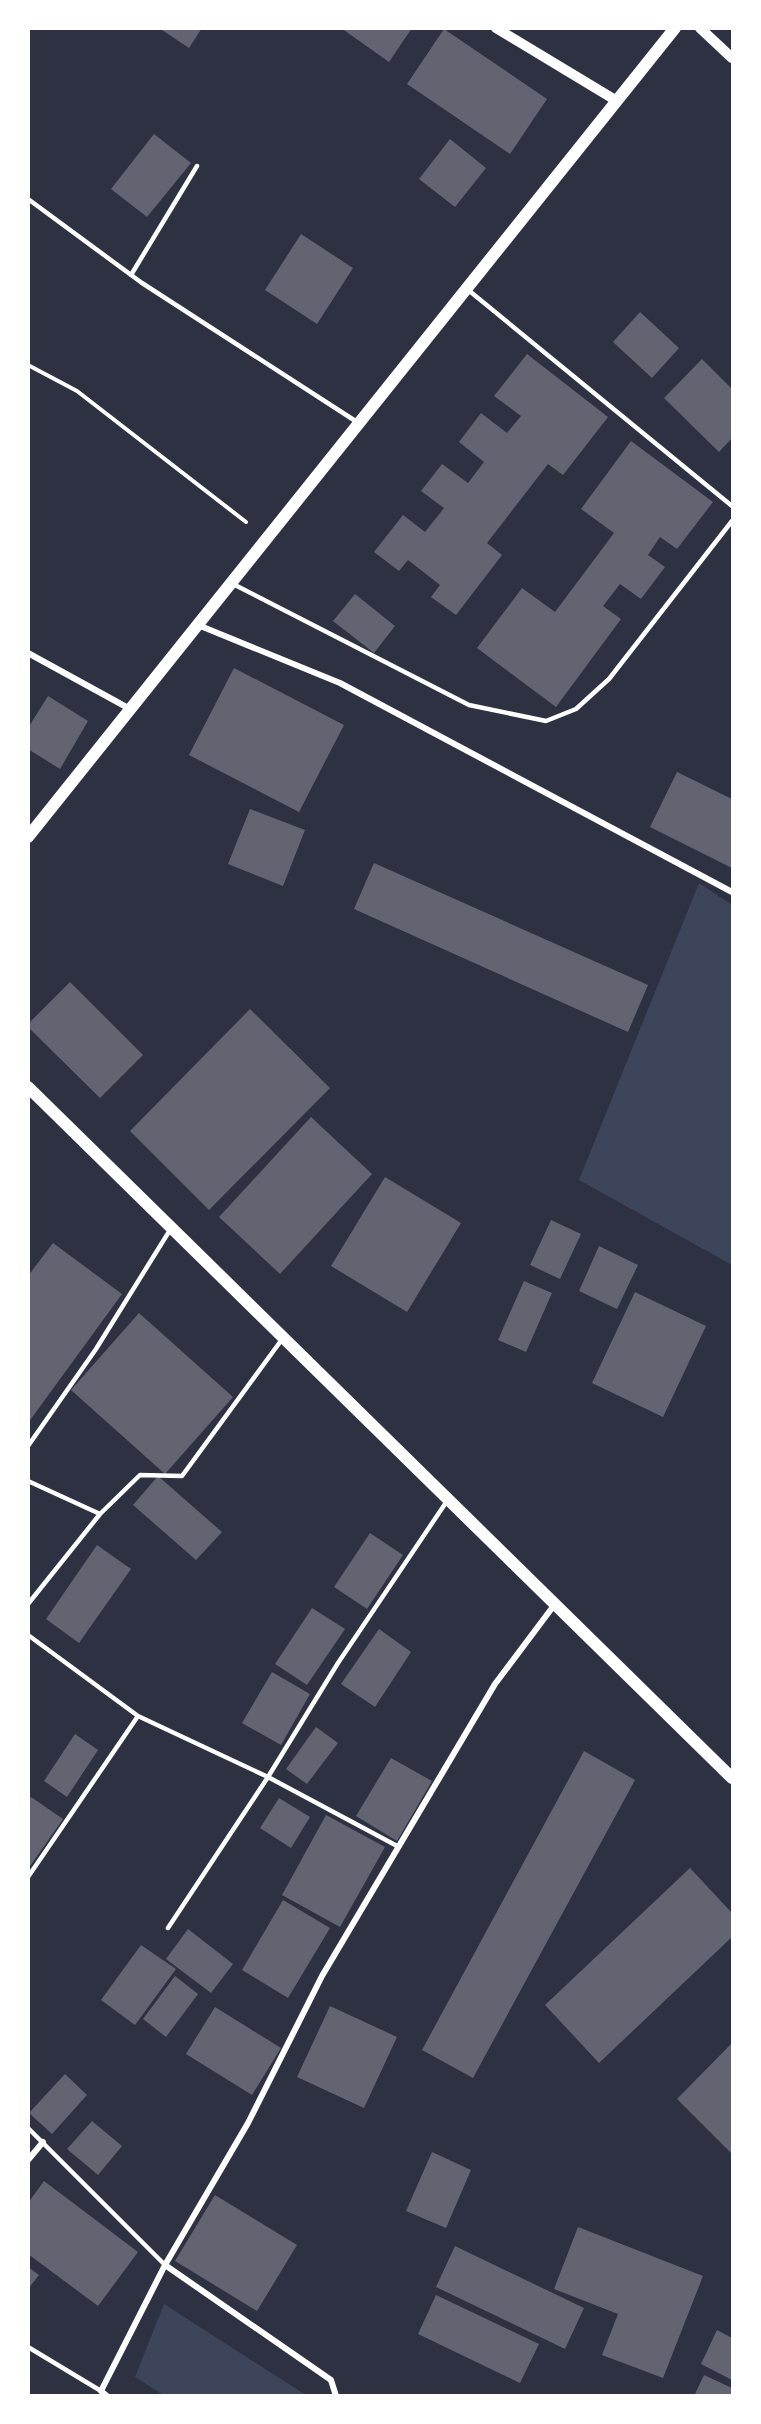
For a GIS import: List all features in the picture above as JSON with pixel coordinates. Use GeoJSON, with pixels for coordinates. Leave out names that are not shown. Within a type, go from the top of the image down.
{"type":"FeatureCollection","features":[{"type":"Feature","properties":{"kind":"main road"},"geometry":{"type":"LineString","coordinates":[[28,837],[675,28]]}},
{"type":"Feature","properties":{"kind":"main road"},"geometry":{"type":"LineString","coordinates":[[28,1087],[732,1778]]}},
{"type":"Feature","properties":{"kind":"street"},"geometry":{"type":"LineString","coordinates":[[496,28],[617,101]]}},
{"type":"Feature","properties":{"kind":"street"},"geometry":{"type":"LineString","coordinates":[[700,28],[732,58]]}},
{"type":"Feature","properties":{"kind":"street"},"geometry":{"type":"LineString","coordinates":[[198,625],[339,683],[732,892]]}},
{"type":"Feature","properties":{"kind":"street"},"geometry":{"type":"LineString","coordinates":[[28,653],[131,709]]}},
{"type":"Feature","properties":{"kind":"street"},"geometry":{"type":"LineString","coordinates":[[107,2396],[101,2391],[165,2265],[248,2123],[322,1976],[495,1684],[555,1604]]}},
{"type":"Feature","properties":{"kind":"street"},"geometry":{"type":"LineString","coordinates":[[28,2160],[43,2142]]}},
{"type":"Feature","properties":{"kind":"street"},"geometry":{"type":"LineString","coordinates":[[165,2265],[331,2380],[336,2396]]}},
{"type":"Feature","properties":{"kind":"lane"},"geometry":{"type":"LineString","coordinates":[[131,274],[196,166]]}},
{"type":"Feature","properties":{"kind":"lane"},"geometry":{"type":"LineString","coordinates":[[28,200],[131,274],[359,423]]}},
{"type":"Feature","properties":{"kind":"lane"},"geometry":{"type":"LineString","coordinates":[[466,289],[732,506]]}},
{"type":"Feature","properties":{"kind":"lane"},"geometry":{"type":"LineString","coordinates":[[231,584],[470,705],[546,721],[576,709],[609,679],[732,521]]}},
{"type":"Feature","properties":{"kind":"lane"},"geometry":{"type":"LineString","coordinates":[[28,1446],[96,1349],[172,1228]]}},
{"type":"Feature","properties":{"kind":"lane"},"geometry":{"type":"LineString","coordinates":[[28,1604],[100,1514],[140,1475],[182,1476],[283,1338]]}},
{"type":"Feature","properties":{"kind":"lane"},"geometry":{"type":"LineString","coordinates":[[28,1481],[100,1514]]}},
{"type":"Feature","properties":{"kind":"lane"},"geometry":{"type":"LineString","coordinates":[[168,1928],[268,1777],[338,1663],[448,1499]]}},
{"type":"Feature","properties":{"kind":"lane"},"geometry":{"type":"LineString","coordinates":[[28,1635],[138,1716],[268,1777],[399,1847]]}},
{"type":"Feature","properties":{"kind":"lane"},"geometry":{"type":"LineString","coordinates":[[28,1877],[138,1716]]}},
{"type":"Feature","properties":{"kind":"lane"},"geometry":{"type":"LineString","coordinates":[[28,2128],[165,2265]]}},
{"type":"Feature","properties":{"kind":"lane"},"geometry":{"type":"LineString","coordinates":[[28,2347],[101,2391]]}},
{"type":"Feature","properties":{"kind":"path"},"geometry":{"type":"LineString","coordinates":[[28,365],[77,391],[267,539]]}},
{"type":"Feature","properties":{"kind":"shaded area"},"geometry":{"type":"Polygon","coordinates":[[[699,883],[732,905],[732,1265],[579,1180],[699,883]]]}},
{"type":"Feature","properties":{"kind":"shaded area"},"geometry":{"type":"Polygon","coordinates":[[[164,2304],[306,2395],[163,2395],[135,2377],[164,2304]]]}},
{"type":"Feature","properties":{"kind":"building"},"geometry":{"type":"Polygon","coordinates":[[[159,28],[202,28],[189,48],[159,28]]]}},
{"type":"Feature","properties":{"kind":"building"},"geometry":{"type":"Polygon","coordinates":[[[341,28],[412,28],[389,62],[341,28]]]}},
{"type":"Feature","properties":{"kind":"building"},"geometry":{"type":"Polygon","coordinates":[[[444,29],[547,99],[510,154],[407,84],[444,29]]]}},
{"type":"Feature","properties":{"kind":"building"},"geometry":{"type":"Polygon","coordinates":[[[154,134],[191,163],[147,217],[111,189],[154,134]]]}},
{"type":"Feature","properties":{"kind":"building"},"geometry":{"type":"Polygon","coordinates":[[[450,139],[486,168],[455,207],[419,179],[450,139]]]}},
{"type":"Feature","properties":{"kind":"building"},"geometry":{"type":"Polygon","coordinates":[[[301,234],[353,268],[317,324],[265,290],[301,234]]]}},
{"type":"Feature","properties":{"kind":"building"},"geometry":{"type":"Polygon","coordinates":[[[640,312],[679,348],[652,378],[613,342],[640,312]]]}},
{"type":"Feature","properties":{"kind":"building"},"geometry":{"type":"Polygon","coordinates":[[[527,354],[608,417],[563,475],[548,464],[487,543],[502,555],[456,615],[431,597],[440,585],[408,560],[399,571],[374,552],[403,515],[425,532],[444,508],[421,491],[442,464],[468,483],[484,462],[459,442],[481,413],[507,433],[521,416],[494,396],[527,354]]]}},
{"type":"Feature","properties":{"kind":"building"},"geometry":{"type":"Polygon","coordinates":[[[702,359],[732,389],[732,438],[719,452],[664,398],[702,359]]]}},
{"type":"Feature","properties":{"kind":"building"},"geometry":{"type":"Polygon","coordinates":[[[631,441],[713,502],[677,549],[660,537],[648,555],[665,567],[641,599],[620,584],[603,606],[621,619],[556,707],[477,648],[522,588],[555,612],[614,533],[581,509],[631,441]]]}},
{"type":"Feature","properties":{"kind":"building"},"geometry":{"type":"Polygon","coordinates":[[[355,594],[395,626],[374,653],[333,621],[355,594]]]}},
{"type":"Feature","properties":{"kind":"building"},"geometry":{"type":"Polygon","coordinates":[[[234,668],[344,725],[299,812],[189,755],[234,668]]]}},
{"type":"Feature","properties":{"kind":"building"},"geometry":{"type":"Polygon","coordinates":[[[48,696],[88,721],[60,769],[28,749],[28,728],[48,696]]]}},
{"type":"Feature","properties":{"kind":"building"},"geometry":{"type":"Polygon","coordinates":[[[677,772],[732,799],[732,868],[650,827],[677,772]]]}},
{"type":"Feature","properties":{"kind":"building"},"geometry":{"type":"Polygon","coordinates":[[[250,809],[305,830],[283,886],[228,864],[250,809]]]}},
{"type":"Feature","properties":{"kind":"building"},"geometry":{"type":"Polygon","coordinates":[[[374,863],[648,985],[628,1032],[354,909],[374,863]]]}},
{"type":"Feature","properties":{"kind":"building"},"geometry":{"type":"Polygon","coordinates":[[[70,982],[143,1055],[100,1098],[28,1027],[28,1024],[70,982]]]}},
{"type":"Feature","properties":{"kind":"building"},"geometry":{"type":"Polygon","coordinates":[[[250,1009],[330,1088],[209,1210],[130,1131],[250,1009]]]}},
{"type":"Feature","properties":{"kind":"building"},"geometry":{"type":"Polygon","coordinates":[[[311,1117],[372,1174],[280,1274],[219,1217],[311,1117]]]}},
{"type":"Feature","properties":{"kind":"building"},"geometry":{"type":"Polygon","coordinates":[[[385,1177],[461,1223],[407,1312],[331,1266],[385,1177]]]}},
{"type":"Feature","properties":{"kind":"building"},"geometry":{"type":"Polygon","coordinates":[[[551,1220],[581,1234],[560,1279],[530,1265],[551,1220]]]}},
{"type":"Feature","properties":{"kind":"building"},"geometry":{"type":"Polygon","coordinates":[[[53,1243],[122,1294],[28,1423],[28,1276],[53,1243]]]}},
{"type":"Feature","properties":{"kind":"building"},"geometry":{"type":"Polygon","coordinates":[[[599,1246],[638,1265],[617,1309],[579,1291],[599,1246]]]}},
{"type":"Feature","properties":{"kind":"building"},"geometry":{"type":"Polygon","coordinates":[[[524,1281],[552,1293],[526,1352],[498,1340],[524,1281]]]}},
{"type":"Feature","properties":{"kind":"building"},"geometry":{"type":"Polygon","coordinates":[[[635,1292],[706,1326],[663,1417],[592,1383],[635,1292]]]}},
{"type":"Feature","properties":{"kind":"building"},"geometry":{"type":"Polygon","coordinates":[[[139,1313],[233,1397],[165,1474],[71,1390],[139,1313]]]}},
{"type":"Feature","properties":{"kind":"building"},"geometry":{"type":"Polygon","coordinates":[[[158,1476],[222,1532],[196,1560],[133,1505],[158,1476]]]}},
{"type":"Feature","properties":{"kind":"building"},"geometry":{"type":"Polygon","coordinates":[[[370,1533],[403,1555],[367,1609],[334,1587],[370,1533]]]}},
{"type":"Feature","properties":{"kind":"building"},"geometry":{"type":"Polygon","coordinates":[[[97,1545],[131,1569],[79,1643],[46,1619],[97,1545]]]}},
{"type":"Feature","properties":{"kind":"building"},"geometry":{"type":"Polygon","coordinates":[[[312,1608],[345,1629],[307,1685],[275,1664],[312,1608]]]}},
{"type":"Feature","properties":{"kind":"building"},"geometry":{"type":"Polygon","coordinates":[[[379,1629],[411,1652],[375,1707],[341,1684],[379,1629]]]}},
{"type":"Feature","properties":{"kind":"building"},"geometry":{"type":"Polygon","coordinates":[[[272,1672],[310,1694],[281,1745],[242,1723],[272,1672]]]}},
{"type":"Feature","properties":{"kind":"building"},"geometry":{"type":"Polygon","coordinates":[[[316,1727],[338,1743],[307,1784],[286,1769],[316,1727]]]}},
{"type":"Feature","properties":{"kind":"building"},"geometry":{"type":"Polygon","coordinates":[[[75,1734],[98,1750],[67,1797],[44,1781],[75,1734]]]}},
{"type":"Feature","properties":{"kind":"building"},"geometry":{"type":"Polygon","coordinates":[[[584,1751],[635,1780],[473,2078],[422,2050],[584,1751]]]}},
{"type":"Feature","properties":{"kind":"building"},"geometry":{"type":"Polygon","coordinates":[[[391,1758],[432,1781],[397,1841],[356,1816],[391,1758]]]}},
{"type":"Feature","properties":{"kind":"building"},"geometry":{"type":"Polygon","coordinates":[[[31,1797],[63,1819],[28,1869],[28,1801],[31,1797]]]}},
{"type":"Feature","properties":{"kind":"building"},"geometry":{"type":"Polygon","coordinates":[[[279,1798],[310,1817],[291,1848],[260,1828],[279,1798]]]}},
{"type":"Feature","properties":{"kind":"building"},"geometry":{"type":"Polygon","coordinates":[[[326,1815],[385,1847],[340,1927],[282,1895],[326,1815]]]}},
{"type":"Feature","properties":{"kind":"building"},"geometry":{"type":"Polygon","coordinates":[[[690,1868],[732,1913],[732,1937],[599,2063],[545,2005],[690,1868]]]}},
{"type":"Feature","properties":{"kind":"building"},"geometry":{"type":"Polygon","coordinates":[[[283,1900],[330,1928],[288,1998],[242,1970],[283,1900]]]}},
{"type":"Feature","properties":{"kind":"building"},"geometry":{"type":"Polygon","coordinates":[[[188,1929],[233,1964],[211,1993],[166,1959],[188,1929]]]}},
{"type":"Feature","properties":{"kind":"building"},"geometry":{"type":"Polygon","coordinates":[[[141,1945],[176,1969],[135,2025],[101,2000],[141,1945]]]}},
{"type":"Feature","properties":{"kind":"building"},"geometry":{"type":"Polygon","coordinates":[[[175,1976],[198,1994],[166,2037],[143,2019],[175,1976]]]}},
{"type":"Feature","properties":{"kind":"building"},"geometry":{"type":"Polygon","coordinates":[[[330,2006],[397,2037],[364,2108],[297,2077],[330,2006]]]}},
{"type":"Feature","properties":{"kind":"building"},"geometry":{"type":"Polygon","coordinates":[[[215,2007],[281,2048],[252,2095],[186,2054],[215,2007]]]}},
{"type":"Feature","properties":{"kind":"building"},"geometry":{"type":"Polygon","coordinates":[[[732,2043],[732,2154],[677,2099],[732,2043]]]}},
{"type":"Feature","properties":{"kind":"building"},"geometry":{"type":"Polygon","coordinates":[[[65,2074],[87,2095],[52,2134],[29,2113],[65,2074]]]}},
{"type":"Feature","properties":{"kind":"building"},"geometry":{"type":"Polygon","coordinates":[[[92,2121],[122,2146],[98,2175],[67,2149],[92,2121]]]}},
{"type":"Feature","properties":{"kind":"building"},"geometry":{"type":"Polygon","coordinates":[[[432,2152],[471,2170],[446,2228],[406,2211],[432,2152]]]}},
{"type":"Feature","properties":{"kind":"building"},"geometry":{"type":"Polygon","coordinates":[[[44,2181],[138,2252],[98,2306],[28,2254],[28,2203],[44,2181]]]}},
{"type":"Feature","properties":{"kind":"building"},"geometry":{"type":"Polygon","coordinates":[[[215,2195],[297,2245],[257,2311],[175,2261],[215,2195]]]}},
{"type":"Feature","properties":{"kind":"building"},"geometry":{"type":"Polygon","coordinates":[[[578,2227],[703,2276],[663,2378],[602,2355],[618,2314],[554,2289],[578,2227]]]}},
{"type":"Feature","properties":{"kind":"building"},"geometry":{"type":"Polygon","coordinates":[[[455,2246],[584,2308],[565,2349],[436,2287],[455,2246]]]}},
{"type":"Feature","properties":{"kind":"building"},"geometry":{"type":"Polygon","coordinates":[[[28,2267],[39,2275],[28,2289],[28,2267]]]}},
{"type":"Feature","properties":{"kind":"building"},"geometry":{"type":"Polygon","coordinates":[[[436,2295],[539,2344],[520,2383],[418,2334],[436,2295]]]}},
{"type":"Feature","properties":{"kind":"building"},"geometry":{"type":"Polygon","coordinates":[[[717,2330],[732,2338],[732,2380],[701,2364],[717,2330]]]}},
{"type":"Feature","properties":{"kind":"building"},"geometry":{"type":"Polygon","coordinates":[[[704,2375],[732,2388],[732,2396],[694,2396],[704,2375]]]}}]}
